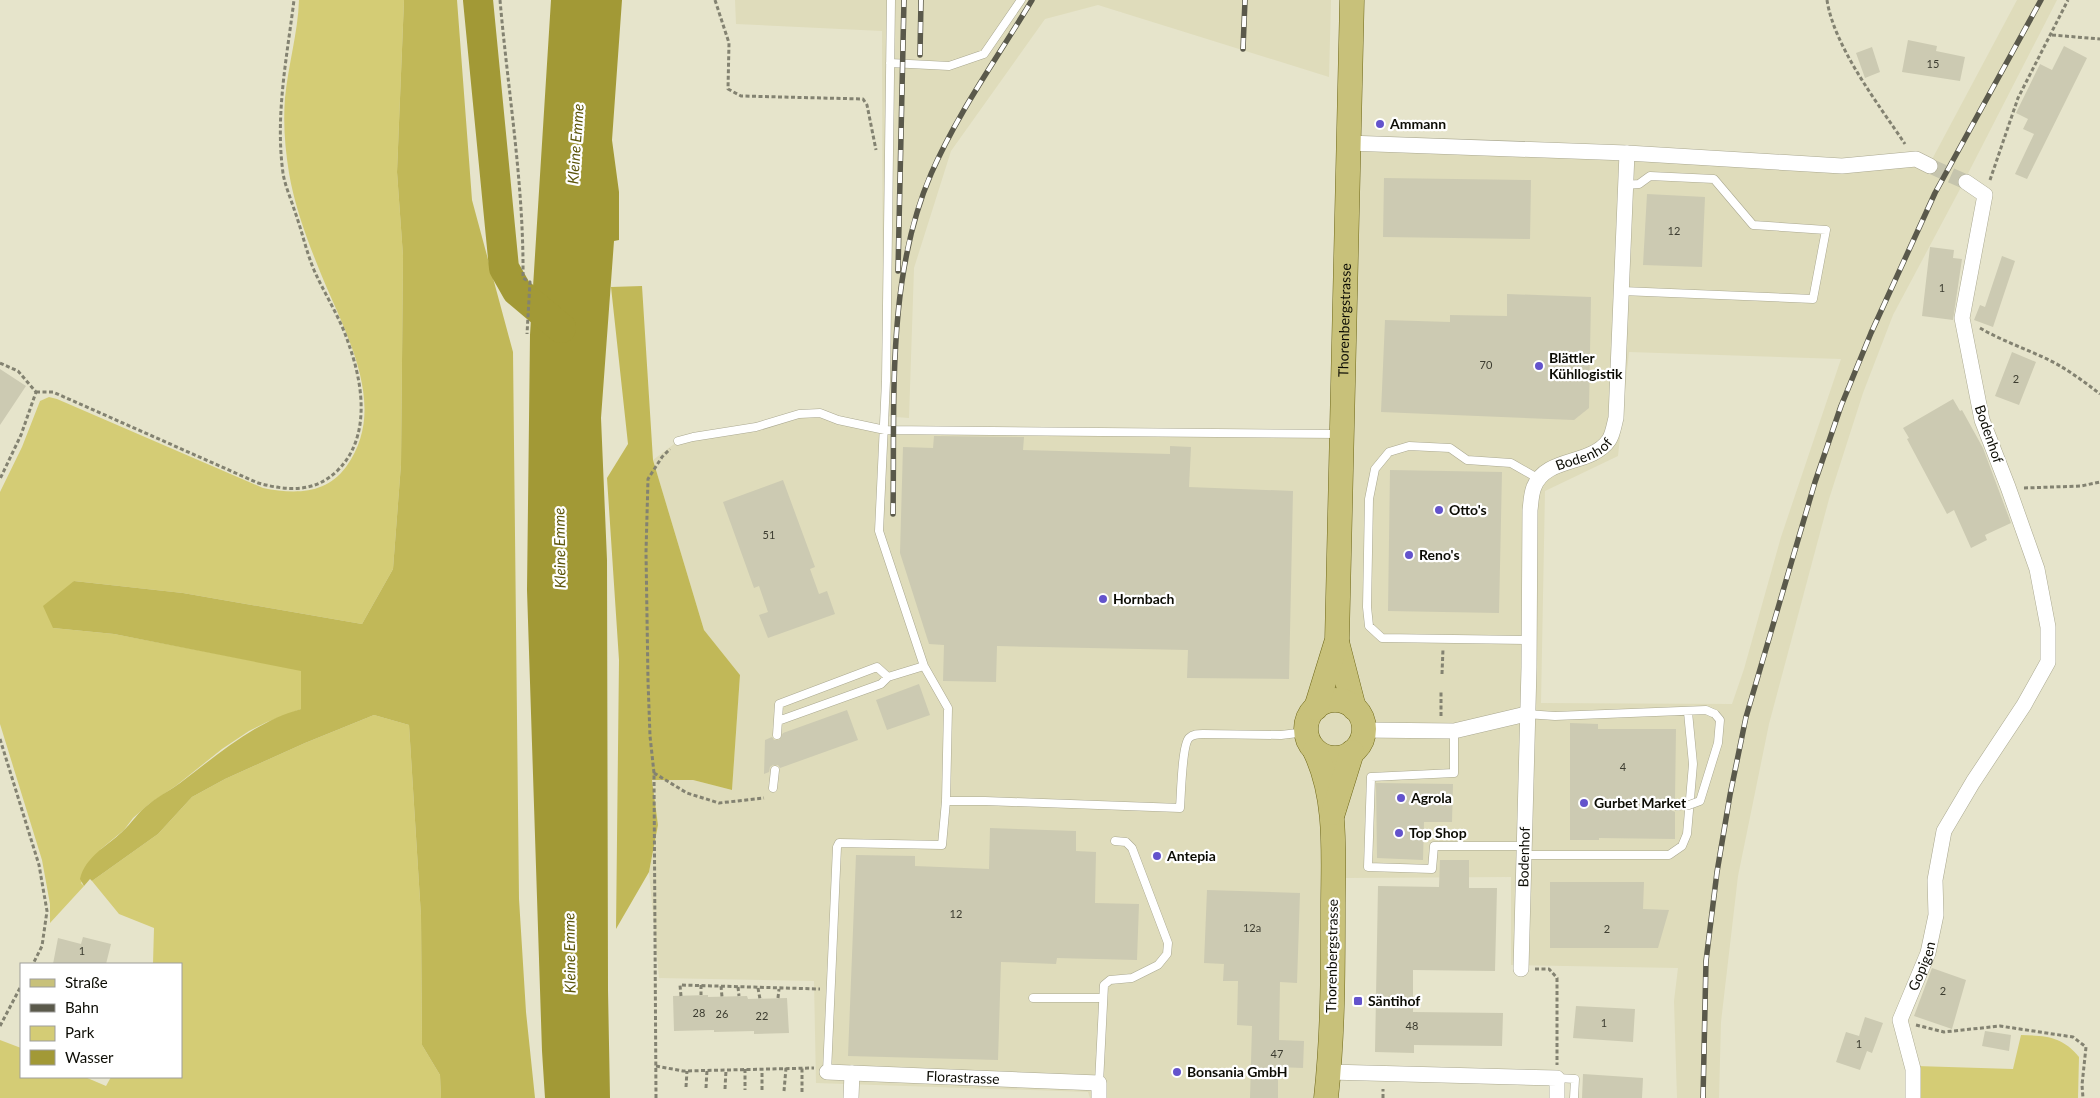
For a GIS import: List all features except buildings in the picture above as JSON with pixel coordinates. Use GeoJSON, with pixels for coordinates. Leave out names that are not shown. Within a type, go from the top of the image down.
{"type":"FeatureCollection","features":[{"type":"Feature","properties":{"kind":"main road","name":"Thorenbergstrasse"},"geometry":{"type":"LineString","coordinates":[[1352,0],[1337,640],[1354,708]]}},
{"type":"Feature","properties":{"kind":"main road","name":"Thorenbergstrasse"},"geometry":{"type":"LineString","coordinates":[[1316,708],[1337,640]]}},
{"type":"Feature","properties":{"kind":"main road"},"geometry":{"type":"LineString","coordinates":[[1326,702],[1344,702],[1354,708],[1360,717],[1363,730],[1362,739],[1352,752],[1336,758],[1327,757],[1311,741],[1307,722],[1316,708],[1326,702]]}},
{"type":"Feature","properties":{"kind":"main road","name":"Thorenbergstrasse"},"geometry":{"type":"LineString","coordinates":[[1311,741],[1322,766],[1332,815],[1333,968],[1329,1072],[1326,1098]]}},
{"type":"Feature","properties":{"kind":"main road","name":"Thorenbergstrasse"},"geometry":{"type":"LineString","coordinates":[[1332,815],[1352,752]]}},
{"type":"Feature","properties":{"kind":"street"},"geometry":{"type":"LineString","coordinates":[[1348,143],[1627,153],[1842,166],[1923,162]]}},
{"type":"Feature","properties":{"kind":"street","name":"Bodenhof"},"geometry":{"type":"LineString","coordinates":[[1522,969],[1530,510],[1534,487],[1538,479],[1556,466],[1583,459],[1592,454],[1609,440],[1616,418],[1627,153]]}},
{"type":"Feature","properties":{"kind":"street"},"geometry":{"type":"LineString","coordinates":[[1966,182],[1985,195]]}},
{"type":"Feature","properties":{"kind":"street","name":"Bodenhof"},"geometry":{"type":"LineString","coordinates":[[1944,831],[1973,782],[2024,705],[2048,662],[2048,627],[2037,569],[1982,420],[1962,318],[1985,195]]}},
{"type":"Feature","properties":{"kind":"street"},"geometry":{"type":"LineString","coordinates":[[1363,730],[1454,730],[1526,714]]}},
{"type":"Feature","properties":{"kind":"street","name":"Gopigen"},"geometry":{"type":"LineString","coordinates":[[1900,1020],[1928,953],[1936,915],[1935,880],[1944,831]]}},
{"type":"Feature","properties":{"kind":"street"},"geometry":{"type":"LineString","coordinates":[[1900,1020],[1913,1069],[1913,1098]]}},
{"type":"Feature","properties":{"kind":"street","name":"Florastrasse"},"geometry":{"type":"LineString","coordinates":[[827,1070],[852,1073],[1098,1082]]}},
{"type":"Feature","properties":{"kind":"street"},"geometry":{"type":"LineString","coordinates":[[1329,1072],[1557,1078],[1557,1098]]}},
{"type":"Feature","properties":{"kind":"street"},"geometry":{"type":"LineString","coordinates":[[852,1073],[852,1098]]}},
{"type":"Feature","properties":{"kind":"street"},"geometry":{"type":"LineString","coordinates":[[1098,1082],[1099,1098]]}},
{"type":"Feature","properties":{"kind":"lane"},"geometry":{"type":"LineString","coordinates":[[827,1070],[837,848],[839,843],[942,846],[946,801],[948,708],[924,666],[879,531],[885,430],[891,0]]}},
{"type":"Feature","properties":{"kind":"lane"},"geometry":{"type":"LineString","coordinates":[[890,64],[949,66],[984,54],[1020,0]]}},
{"type":"Feature","properties":{"kind":"lane"},"geometry":{"type":"LineString","coordinates":[[1622,291],[1813,299],[1826,230],[1753,225],[1714,179],[1650,176],[1639,184],[1626,185]]}},
{"type":"Feature","properties":{"kind":"lane"},"geometry":{"type":"LineString","coordinates":[[678,441],[756,428],[799,414],[813,413],[820,413],[838,420],[885,430],[1342,434]]}},
{"type":"Feature","properties":{"kind":"lane"},"geometry":{"type":"LineString","coordinates":[[1528,640],[1382,638],[1369,626],[1367,607],[1369,499],[1375,469],[1390,452],[1409,446],[1450,448],[1467,460],[1511,463],[1538,479]]}},
{"type":"Feature","properties":{"kind":"lane"},"geometry":{"type":"LineString","coordinates":[[778,721],[881,684],[888,677],[924,666]]}},
{"type":"Feature","properties":{"kind":"lane"},"geometry":{"type":"LineString","coordinates":[[777,735],[779,704],[877,667],[888,677]]}},
{"type":"Feature","properties":{"kind":"lane"},"geometry":{"type":"LineString","coordinates":[[1526,714],[1555,716],[1706,710],[1715,714],[1720,720],[1718,743],[1700,801],[1689,805],[1675,806]]}},
{"type":"Feature","properties":{"kind":"lane"},"geometry":{"type":"LineString","coordinates":[[1454,730],[1454,772],[1371,777],[1368,867],[1432,869],[1434,846],[1525,851],[1669,855],[1682,846],[1687,834],[1694,764],[1688,712]]}},
{"type":"Feature","properties":{"kind":"lane"},"geometry":{"type":"LineString","coordinates":[[946,801],[1180,808],[1185,742],[1194,734],[1281,735],[1311,741]]}},
{"type":"Feature","properties":{"kind":"lane"},"geometry":{"type":"LineString","coordinates":[[774,770],[774,788]]}},
{"type":"Feature","properties":{"kind":"lane"},"geometry":{"type":"LineString","coordinates":[[1098,1082],[1104,985],[1110,980],[1132,978],[1158,965],[1167,954],[1168,943],[1132,848],[1126,842],[1115,841]]}},
{"type":"Feature","properties":{"kind":"lane"},"geometry":{"type":"LineString","coordinates":[[1033,998],[1102,998]]}},
{"type":"Feature","properties":{"kind":"lane"},"geometry":{"type":"LineString","coordinates":[[1557,1078],[1575,1080],[1574,1098]]}},
{"type":"Feature","properties":{"kind":"path"},"geometry":{"type":"LineString","coordinates":[[0,363],[18,371],[36,392],[53,392],[258,483],[282,490],[310,487],[330,478],[344,464],[358,440],[362,412],[358,378],[349,344],[314,268],[283,175],[279,129],[294,0]]}},
{"type":"Feature","properties":{"kind":"path"},"geometry":{"type":"LineString","coordinates":[[500,0],[521,208],[523,278],[530,282],[527,333]]}},
{"type":"Feature","properties":{"kind":"path"},"geometry":{"type":"LineString","coordinates":[[715,0],[729,44],[728,89],[741,96],[863,99],[867,105],[877,153]]}},
{"type":"Feature","properties":{"kind":"path"},"geometry":{"type":"LineString","coordinates":[[1827,0],[1829,15],[1858,75],[1923,162]]}},
{"type":"Feature","properties":{"kind":"path"},"geometry":{"type":"LineString","coordinates":[[1985,195],[2018,98],[2052,35],[2068,0]]}},
{"type":"Feature","properties":{"kind":"path"},"geometry":{"type":"LineString","coordinates":[[2052,35],[2100,39]]}},
{"type":"Feature","properties":{"kind":"path"},"geometry":{"type":"LineString","coordinates":[[1962,318],[2001,340],[2054,363],[2082,379],[2100,394]]}},
{"type":"Feature","properties":{"kind":"path"},"geometry":{"type":"LineString","coordinates":[[0,479],[21,435],[36,392]]}},
{"type":"Feature","properties":{"kind":"path"},"geometry":{"type":"LineString","coordinates":[[656,1098],[654,773],[650,736],[648,681],[646,552],[648,479],[662,457],[678,441]]}},
{"type":"Feature","properties":{"kind":"path"},"geometry":{"type":"LineString","coordinates":[[2008,487],[2081,486],[2100,482]]}},
{"type":"Feature","properties":{"kind":"path"},"geometry":{"type":"LineString","coordinates":[[1442,674],[1443,648]]}},
{"type":"Feature","properties":{"kind":"path"},"geometry":{"type":"LineString","coordinates":[[1441,692],[1441,718]]}},
{"type":"Feature","properties":{"kind":"path"},"geometry":{"type":"LineString","coordinates":[[0,739],[39,864],[47,911],[42,946],[34,963]]}},
{"type":"Feature","properties":{"kind":"path"},"geometry":{"type":"LineString","coordinates":[[654,773],[687,793],[719,803],[764,798]]}},
{"type":"Feature","properties":{"kind":"path"},"geometry":{"type":"LineString","coordinates":[[1522,969],[1549,969],[1557,978],[1557,1078]]}},
{"type":"Feature","properties":{"kind":"path"},"geometry":{"type":"LineString","coordinates":[[681,996],[680,985],[831,989]]}},
{"type":"Feature","properties":{"kind":"path"},"geometry":{"type":"LineString","coordinates":[[701,986],[701,995]]}},
{"type":"Feature","properties":{"kind":"path"},"geometry":{"type":"LineString","coordinates":[[721,986],[722,997]]}},
{"type":"Feature","properties":{"kind":"path"},"geometry":{"type":"LineString","coordinates":[[738,987],[739,996]]}},
{"type":"Feature","properties":{"kind":"path"},"geometry":{"type":"LineString","coordinates":[[0,1026],[20,988]]}},
{"type":"Feature","properties":{"kind":"path"},"geometry":{"type":"LineString","coordinates":[[758,988],[760,998]]}},
{"type":"Feature","properties":{"kind":"path"},"geometry":{"type":"LineString","coordinates":[[778,998],[779,989]]}},
{"type":"Feature","properties":{"kind":"path"},"geometry":{"type":"LineString","coordinates":[[1900,1020],[1944,1032],[2000,1026],[2073,1037],[2086,1047],[2082,1085],[2083,1098]]}},
{"type":"Feature","properties":{"kind":"path"},"geometry":{"type":"LineString","coordinates":[[656,1066],[687,1071],[786,1068],[827,1070]]}},
{"type":"Feature","properties":{"kind":"path"},"geometry":{"type":"LineString","coordinates":[[784,1091],[786,1068]]}},
{"type":"Feature","properties":{"kind":"path"},"geometry":{"type":"LineString","coordinates":[[802,1068],[802,1092]]}},
{"type":"Feature","properties":{"kind":"path"},"geometry":{"type":"LineString","coordinates":[[762,1069],[762,1090]]}},
{"type":"Feature","properties":{"kind":"path"},"geometry":{"type":"LineString","coordinates":[[706,1088],[707,1070]]}},
{"type":"Feature","properties":{"kind":"path"},"geometry":{"type":"LineString","coordinates":[[725,1089],[726,1070]]}},
{"type":"Feature","properties":{"kind":"path"},"geometry":{"type":"LineString","coordinates":[[745,1070],[745,1090]]}},
{"type":"Feature","properties":{"kind":"path"},"geometry":{"type":"LineString","coordinates":[[686,1087],[687,1071]]}},
{"type":"Feature","properties":{"kind":"shaded area"},"geometry":{"type":"Polygon","coordinates":[[[404,0],[457,0],[472,200],[513,352],[519,899],[526,1012],[535,1098],[441,1098],[440,1075],[422,1045],[421,916],[409,725],[374,715],[305,743],[225,779],[192,797],[158,834],[92,881],[90,879],[84,886],[80,879],[87,864],[97,852],[126,829],[145,807],[239,739],[269,722],[301,709],[301,671],[114,634],[53,628],[43,606],[74,581],[183,593],[362,624],[393,569],[401,464],[403,256],[397,172],[404,0]]]}},
{"type":"Feature","properties":{"kind":"shaded area"},"geometry":{"type":"Polygon","coordinates":[[[735,0],[1331,0],[1329,77],[1098,5],[1045,19],[951,151],[914,268],[909,418],[883,416],[882,31],[736,24],[735,0]]]}},
{"type":"Feature","properties":{"kind":"shaded area"},"geometry":{"type":"Polygon","coordinates":[[[2017,0],[2057,0],[1893,315],[1863,393],[1829,499],[1769,724],[1738,876],[1721,1022],[1719,1098],[1677,1098],[1674,1001],[1678,968],[1511,965],[1511,877],[1344,878],[1320,1098],[1090,1098],[1088,1092],[816,1083],[814,981],[659,978],[649,872],[658,825],[652,780],[693,780],[732,790],[740,675],[704,630],[653,460],[678,441],[820,413],[885,430],[1342,434],[1348,143],[1929,165],[2017,0]],[[1629,352],[1618,456],[1545,491],[1541,703],[1732,704],[1744,669],[1781,537],[1841,359],[1629,352]]]}},
{"type":"Feature","properties":{"kind":"shaded area"},"geometry":{"type":"Polygon","coordinates":[[[642,286],[653,460],[704,630],[740,675],[732,790],[693,780],[652,780],[658,825],[649,872],[616,929],[619,660],[607,478],[628,444],[611,287],[642,286]]]}},
{"type":"Feature","properties":{"kind":"green space"},"geometry":{"type":"Polygon","coordinates":[[[299,0],[404,0],[397,172],[403,256],[401,464],[393,569],[362,624],[183,593],[74,581],[53,628],[114,634],[301,670],[301,709],[249,731],[149,804],[133,818],[124,830],[101,849],[81,883],[84,886],[50,923],[50,904],[42,860],[0,724],[0,492],[22,447],[40,401],[49,397],[57,399],[263,488],[275,490],[308,490],[319,488],[329,483],[346,467],[359,444],[364,420],[364,395],[359,370],[351,345],[302,225],[292,186],[285,145],[285,98],[297,25],[299,0]]]}},
{"type":"Feature","properties":{"kind":"green space"},"geometry":{"type":"Polygon","coordinates":[[[374,715],[409,725],[421,916],[422,1045],[440,1075],[441,1098],[0,1098],[0,1040],[20,1048],[20,1078],[87,1078],[106,1086],[110,1078],[182,1078],[182,963],[153,963],[154,928],[119,914],[92,881],[158,834],[192,797],[225,779],[305,743],[374,715]]]}},
{"type":"Feature","properties":{"kind":"green space"},"geometry":{"type":"Polygon","coordinates":[[[2021,1035],[2053,1038],[2073,1050],[2079,1057],[2078,1098],[1916,1098],[1916,1066],[2013,1069],[2021,1035]]]}},
{"type":"Feature","properties":{"kind":"water","name":"Kleine Emme"},"geometry":{"type":"Polygon","coordinates":[[[551,0],[622,0],[612,140],[619,192],[619,240],[614,241],[601,418],[607,560],[610,1098],[545,1098],[542,1051],[527,590],[530,335],[551,0]]]}},
{"type":"Feature","properties":{"kind":"waterway"},"geometry":{"type":"LineString","coordinates":[[478,0],[504,268],[517,291],[561,328]]}},
{"type":"Feature","properties":{"kind":"tunnel"},"geometry":{"type":"LineString","coordinates":[[1930,166],[1966,182]]}},
{"type":"Feature","properties":{"kind":"railway"},"geometry":{"type":"LineString","coordinates":[[898,271],[904,0]]}},
{"type":"Feature","properties":{"kind":"railway"},"geometry":{"type":"LineString","coordinates":[[920,55],[921,0]]}},
{"type":"Feature","properties":{"kind":"railway"},"geometry":{"type":"LineString","coordinates":[[893,514],[896,341],[906,255],[917,214],[931,174],[953,129],[1032,0]]}},
{"type":"Feature","properties":{"kind":"railway"},"geometry":{"type":"LineString","coordinates":[[1243,49],[1245,0]]}},
{"type":"Feature","properties":{"kind":"railway"},"geometry":{"type":"LineString","coordinates":[[1703,1098],[1706,961],[1717,872],[1730,795],[1746,717],[1815,482],[1841,406],[1871,333],[1935,193],[2041,0]]}},
{"type":"Feature","properties":{"kind":"place","name":"Ammann"},"geometry":{"type":"Point","coordinates":[1380,124]}},
{"type":"Feature","properties":{"kind":"place","name":"Blättler Kühllogistik"},"geometry":{"type":"Point","coordinates":[1539,366]}},
{"type":"Feature","properties":{"kind":"place","name":"Otto's"},"geometry":{"type":"Point","coordinates":[1439,510]}},
{"type":"Feature","properties":{"kind":"place","name":"Reno's"},"geometry":{"type":"Point","coordinates":[1409,555]}},
{"type":"Feature","properties":{"kind":"place","name":"Hornbach"},"geometry":{"type":"Point","coordinates":[1103,599]}},
{"type":"Feature","properties":{"kind":"place","name":"Agrola"},"geometry":{"type":"Point","coordinates":[1401,798]}},
{"type":"Feature","properties":{"kind":"place","name":"Gurbet Market"},"geometry":{"type":"Point","coordinates":[1584,803]}},
{"type":"Feature","properties":{"kind":"place","name":"Top Shop"},"geometry":{"type":"Point","coordinates":[1399,833]}},
{"type":"Feature","properties":{"kind":"place","name":"Antepia"},"geometry":{"type":"Point","coordinates":[1157,856]}},
{"type":"Feature","properties":{"kind":"place","name":"Säntihof"},"geometry":{"type":"Point","coordinates":[1358,1001]}},
{"type":"Feature","properties":{"kind":"place","name":"Bonsania GmbH"},"geometry":{"type":"Point","coordinates":[1177,1072]}}]}
